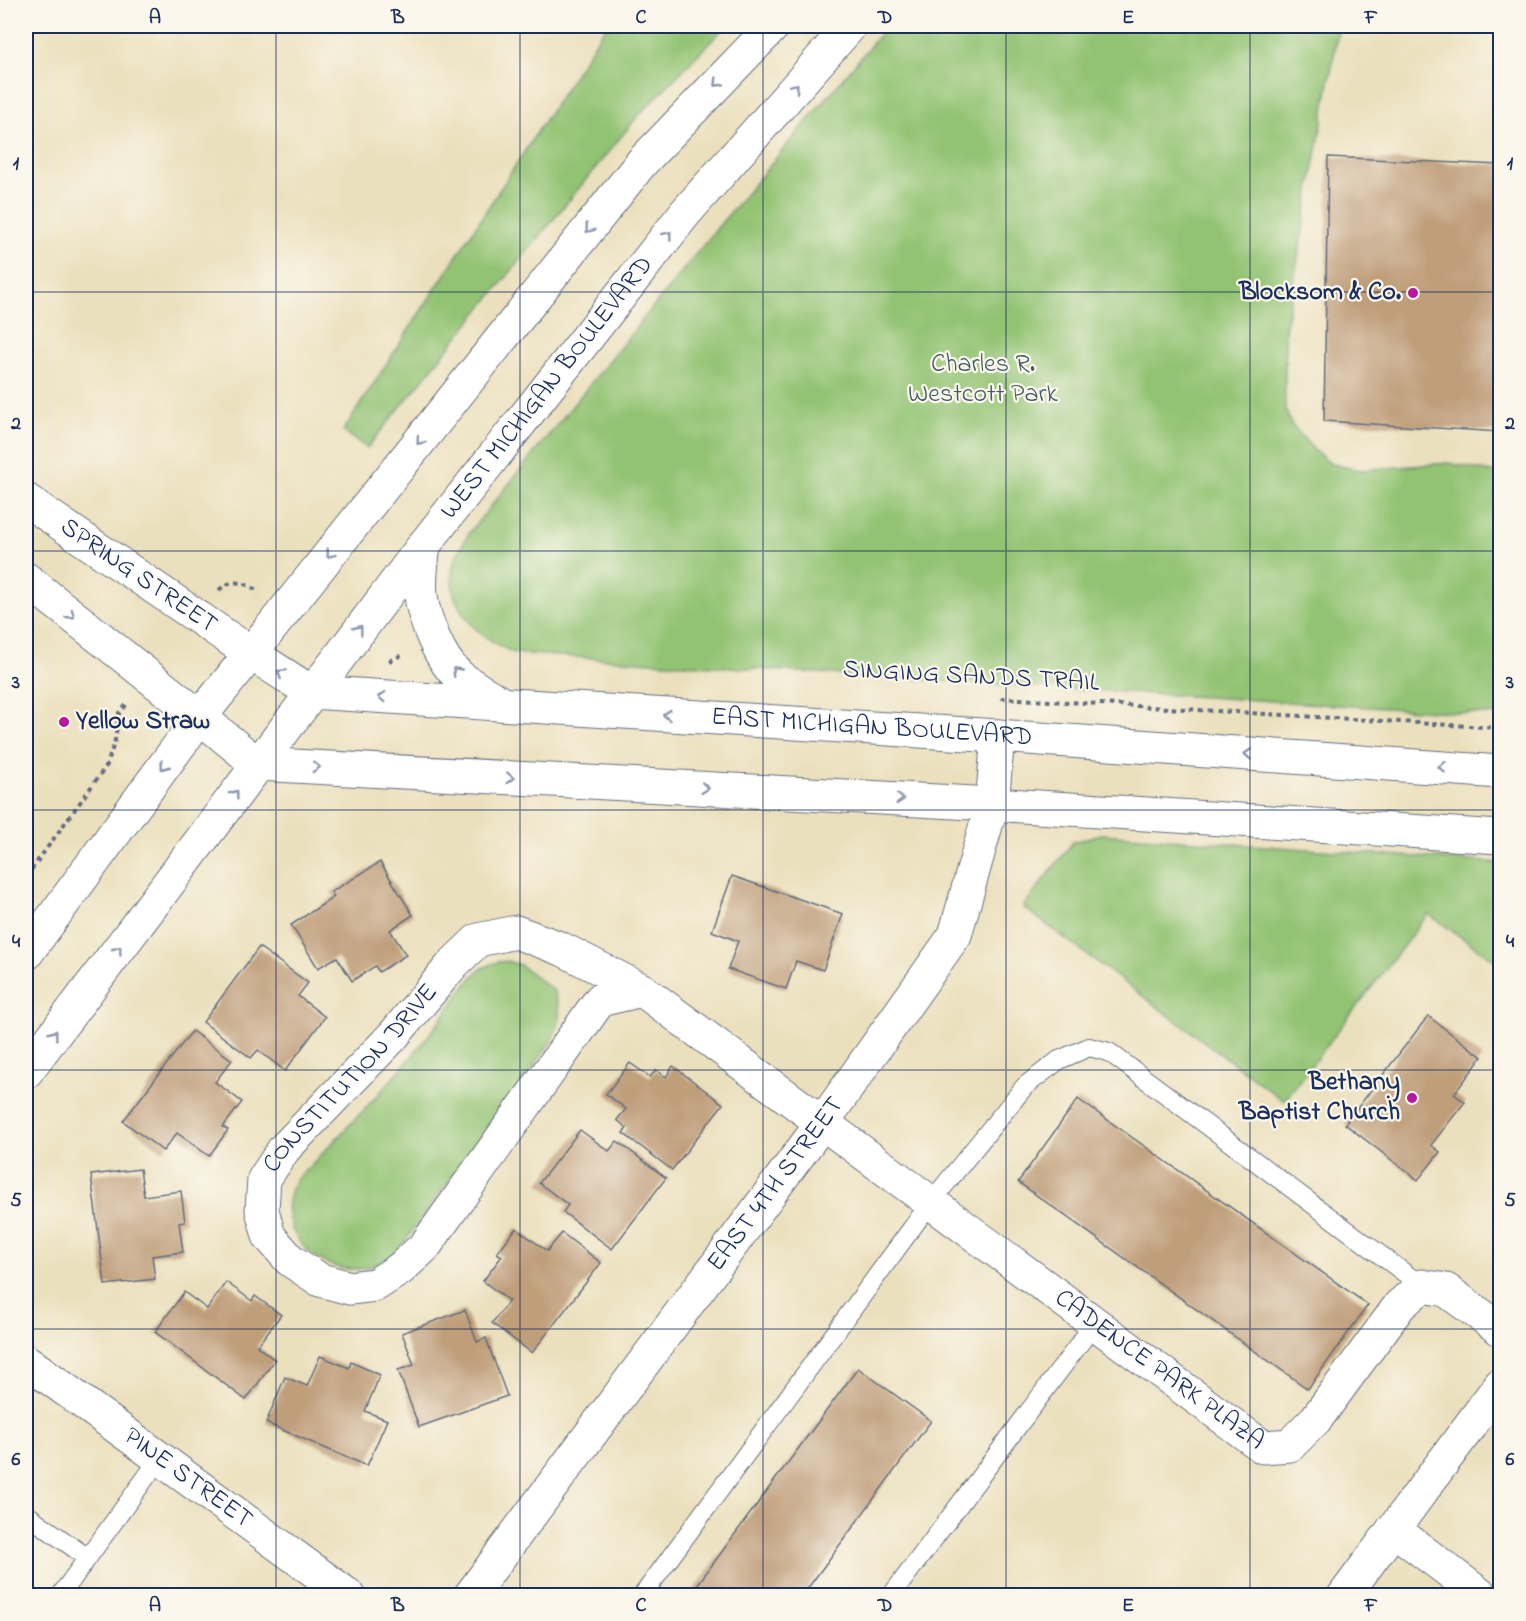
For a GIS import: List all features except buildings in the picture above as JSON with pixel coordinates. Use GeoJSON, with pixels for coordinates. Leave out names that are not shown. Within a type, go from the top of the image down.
{"type":"FeatureCollection","features":[{"type":"Feature","properties":{"kind":"main road"},"geometry":{"type":"LineString","coordinates":[[26,954],[200,717],[642,162],[773,26]]}},
{"type":"Feature","properties":{"kind":"main road","name":"WEST MICHIGAN BOULEVARD"},"geometry":{"type":"LineString","coordinates":[[257,764],[424,545],[686,212],[850,26]]}},
{"type":"Feature","properties":{"kind":"main road","name":"SPRING STREET"},"geometry":{"type":"LineString","coordinates":[[26,500],[252,654]]}},
{"type":"Feature","properties":{"kind":"main road"},"geometry":{"type":"LineString","coordinates":[[424,545],[421,598],[431,633],[444,658],[458,675],[504,705]]}},
{"type":"Feature","properties":{"kind":"main road"},"geometry":{"type":"LineString","coordinates":[[26,579],[257,764],[992,804],[1500,837]]}},
{"type":"Feature","properties":{"kind":"main road","name":"EAST MICHIGAN BOULEVARD"},"geometry":{"type":"LineString","coordinates":[[252,654],[310,692],[998,736],[1500,772]]}},
{"type":"Feature","properties":{"kind":"main road","name":"EAST 4TH STREET"},"geometry":{"type":"LineString","coordinates":[[470,1596],[823,1122],[955,935],[992,804],[998,736]]}},
{"type":"Feature","properties":{"kind":"main road"},"geometry":{"type":"LineString","coordinates":[[26,1072],[257,764]]}},
{"type":"Feature","properties":{"kind":"main road","name":"CONSTITUTION DRIVE"},"geometry":{"type":"LineString","coordinates":[[642,990],[600,1000],[425,1246],[400,1269],[375,1284],[350,1288],[320,1280],[290,1260],[269,1236],[262,1210],[264,1179],[284,1149],[393,1036],[453,964],[478,940],[516,932],[562,949],[642,990],[823,1122]]}},
{"type":"Feature","properties":{"kind":"main road","name":"CADENCE PARK PLAZA"},"geometry":{"type":"LineString","coordinates":[[823,1122],[1263,1447],[1290,1444],[1316,1419],[1400,1305],[1422,1286]]}},
{"type":"Feature","properties":{"kind":"main road"},"geometry":{"type":"LineString","coordinates":[[1422,1286],[1446,1290],[1500,1329]]}},
{"type":"Feature","properties":{"kind":"main road","name":"PINE STREET"},"geometry":{"type":"LineString","coordinates":[[26,1361],[349,1596]]}},
{"type":"Feature","properties":{"kind":"main road"},"geometry":{"type":"LineString","coordinates":[[1344,1596],[1500,1385]]}},
{"type":"Feature","properties":{"kind":"main road"},"geometry":{"type":"LineString","coordinates":[[1393,1529],[1482,1596]]}},
{"type":"Feature","properties":{"kind":"lane"},"geometry":{"type":"LineString","coordinates":[[642,1596],[931,1202],[1025,1086],[1059,1060],[1089,1047],[1109,1052],[1422,1286]]}},
{"type":"Feature","properties":{"kind":"lane"},"geometry":{"type":"LineString","coordinates":[[891,1596],[1095,1323]]}},
{"type":"Feature","properties":{"kind":"lane"},"geometry":{"type":"LineString","coordinates":[[60,1596],[160,1458]]}},
{"type":"Feature","properties":{"kind":"lane"},"geometry":{"type":"LineString","coordinates":[[26,1514],[88,1558]]}},
{"type":"Feature","properties":{"kind":"path","name":"SINGING SANDS TRAIL"},"geometry":{"type":"LineString","coordinates":[[999,699],[1500,728]]}},
{"type":"Feature","properties":{"kind":"path"},"geometry":{"type":"LineString","coordinates":[[26,877],[107,765],[115,740],[119,713]]}},
{"type":"Feature","properties":{"kind":"green space"},"geometry":{"type":"Polygon","coordinates":[[[606,26],[726,26],[637,117],[367,448],[343,431],[606,26]]]}},
{"type":"Feature","properties":{"kind":"green space","name":"Charles R. Westcott Park"},"geometry":{"type":"Polygon","coordinates":[[[887,26],[1339,26],[1285,330],[1285,408],[1291,424],[1313,449],[1331,464],[1360,470],[1449,463],[1500,474],[1500,715],[514,653],[488,639],[467,620],[455,595],[452,581],[454,562],[469,533],[718,227],[887,26]]]}},
{"type":"Feature","properties":{"kind":"green space"},"geometry":{"type":"Polygon","coordinates":[[[1101,834],[1500,863],[1500,964],[1428,914],[1284,1101],[1023,907],[1073,842],[1101,834]]]}},
{"type":"Feature","properties":{"kind":"green space"},"geometry":{"type":"Polygon","coordinates":[[[507,961],[520,965],[554,991],[560,1018],[552,1041],[399,1249],[380,1262],[359,1269],[343,1268],[313,1255],[293,1231],[288,1216],[288,1201],[293,1185],[397,1074],[476,973],[489,965],[507,961]]]}},
{"type":"Feature","properties":{"kind":"place","name":"Blocksom & Co."},"geometry":{"type":"Point","coordinates":[1413,293]}},
{"type":"Feature","properties":{"kind":"place","name":"Yellow Straw"},"geometry":{"type":"Point","coordinates":[64,722]}},
{"type":"Feature","properties":{"kind":"place","name":"Bethany Baptist Church"},"geometry":{"type":"Point","coordinates":[1412,1098]}}]}
